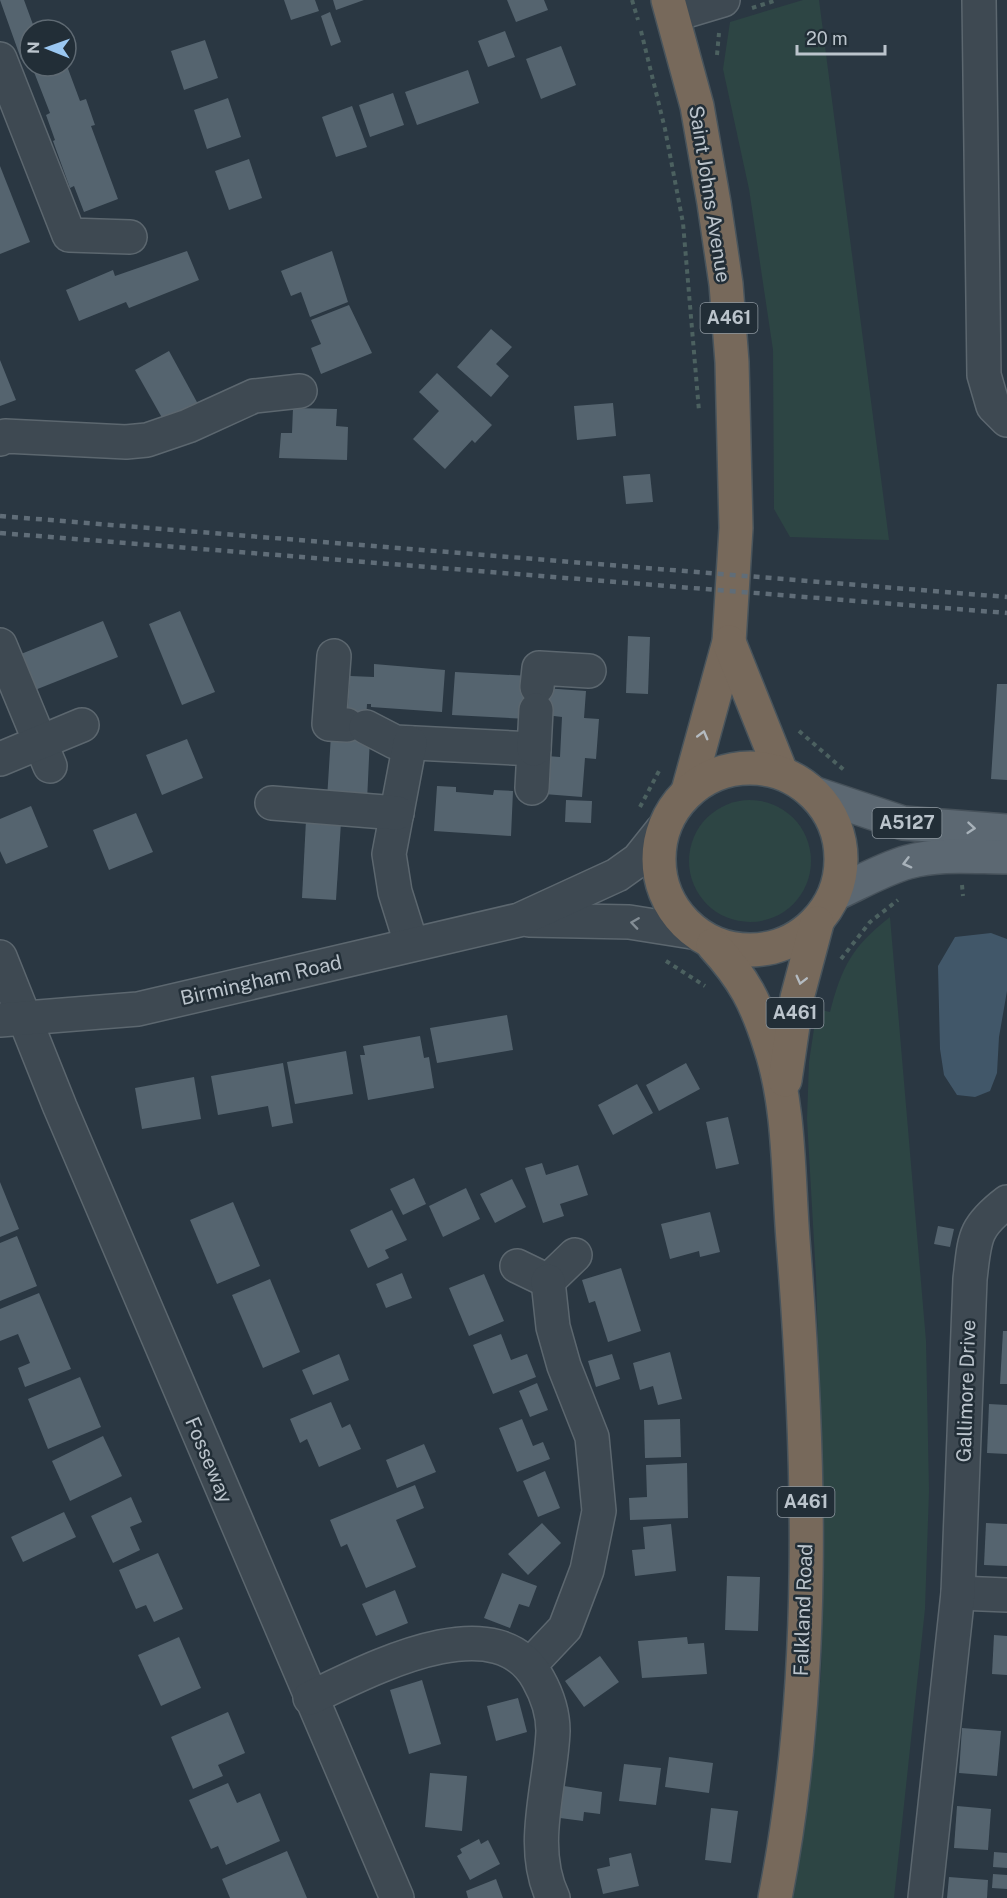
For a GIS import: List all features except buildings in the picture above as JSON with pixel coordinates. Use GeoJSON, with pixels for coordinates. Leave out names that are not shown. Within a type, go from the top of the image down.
{"type":"FeatureCollection","features":[{"type":"Feature","properties":{"kind":"highway","name":"Saint Johns Avenue"},"geometry":{"type":"LineString","coordinates":[[671,7],[697,106],[726,284],[732,362],[736,528],[729,642],[687,791]]}},
{"type":"Feature","properties":{"kind":"highway","name":"Saint Johns Avenue"},"geometry":{"type":"LineString","coordinates":[[729,642],[781,772]]}},
{"type":"Feature","properties":{"kind":"highway"},"geometry":{"type":"LineString","coordinates":[[755,767],[781,772],[802,782],[813,793],[831,815],[842,854],[835,894],[817,923],[794,940],[768,950],[741,952],[703,938],[668,903],[658,867],[650,820],[672,809],[687,791],[706,778],[728,770],[755,767]]}},
{"type":"Feature","properties":{"kind":"highway","name":"Falkland Road"},"geometry":{"type":"LineString","coordinates":[[782,1105],[797,998],[817,923]]}},
{"type":"Feature","properties":{"kind":"highway","name":"Falkland Road"},"geometry":{"type":"LineString","coordinates":[[703,938],[739,973],[754,1003],[771,1048],[782,1105],[797,1291],[807,1521],[800,1700],[775,1898]]}},
{"type":"Feature","properties":{"kind":"main road","name":"A5127"},"geometry":{"type":"LineString","coordinates":[[813,793],[903,823],[1007,831]]}},
{"type":"Feature","properties":{"kind":"main road","name":"A5127"},"geometry":{"type":"LineString","coordinates":[[835,894],[910,861],[955,857],[1007,857]]}},
{"type":"Feature","properties":{"kind":"street"},"geometry":{"type":"LineString","coordinates":[[979,0],[984,375],[993,406],[1007,420]]}},
{"type":"Feature","properties":{"kind":"street"},"geometry":{"type":"LineString","coordinates":[[671,7],[734,5]]}},
{"type":"Feature","properties":{"kind":"street"},"geometry":{"type":"LineString","coordinates":[[0,59],[69,235],[130,237]]}},
{"type":"Feature","properties":{"kind":"street"},"geometry":{"type":"LineString","coordinates":[[0,439],[5,435],[126,442],[147,440],[188,426],[254,396],[300,391]]}},
{"type":"Feature","properties":{"kind":"street"},"geometry":{"type":"LineString","coordinates":[[0,645],[45,754]]}},
{"type":"Feature","properties":{"kind":"street"},"geometry":{"type":"LineString","coordinates":[[334,656],[329,724],[356,726],[402,742],[534,749]]}},
{"type":"Feature","properties":{"kind":"street"},"geometry":{"type":"LineString","coordinates":[[532,788],[539,668],[589,671]]}},
{"type":"Feature","properties":{"kind":"street"},"geometry":{"type":"LineString","coordinates":[[0,759],[45,754],[82,725]]}},
{"type":"Feature","properties":{"kind":"street"},"geometry":{"type":"LineString","coordinates":[[402,742],[397,813],[389,854],[390,869],[411,943]]}},
{"type":"Feature","properties":{"kind":"street"},"geometry":{"type":"LineString","coordinates":[[272,803],[397,813]]}},
{"type":"Feature","properties":{"kind":"street","name":"Birmingham Road"},"geometry":{"type":"LineString","coordinates":[[519,920],[617,875],[638,860],[650,820]]}},
{"type":"Feature","properties":{"kind":"street","name":"Birmingham Road"},"geometry":{"type":"LineString","coordinates":[[13,1020],[138,1009],[283,977],[411,943],[519,920],[619,921],[703,938]]}},
{"type":"Feature","properties":{"kind":"street","name":"Fosseway"},"geometry":{"type":"LineString","coordinates":[[0,957],[13,1020],[51,1087],[397,1898]]}},
{"type":"Feature","properties":{"kind":"street","name":"Gallimore Drive"},"geometry":{"type":"LineString","coordinates":[[925,1898],[958,1593],[970,1279],[975,1237],[984,1221],[1007,1202]]}},
{"type":"Feature","properties":{"kind":"street"},"geometry":{"type":"LineString","coordinates":[[548,1281],[575,1255]]}},
{"type":"Feature","properties":{"kind":"street"},"geometry":{"type":"LineString","coordinates":[[517,1266],[548,1281]]}},
{"type":"Feature","properties":{"kind":"street"},"geometry":{"type":"LineString","coordinates":[[530,1665],[565,1628],[587,1570],[599,1511],[592,1437],[564,1366],[553,1327],[548,1281]]}},
{"type":"Feature","properties":{"kind":"street"},"geometry":{"type":"LineString","coordinates":[[958,1593],[1007,1595]]}},
{"type":"Feature","properties":{"kind":"street"},"geometry":{"type":"LineString","coordinates":[[310,1698],[380,1665],[450,1643],[490,1646],[511,1652],[530,1665],[550,1707],[553,1728],[541,1836],[545,1873],[553,1898]]}},
{"type":"Feature","properties":{"kind":"path"},"geometry":{"type":"LineString","coordinates":[[632,0],[665,129],[683,223],[699,414]]}},
{"type":"Feature","properties":{"kind":"path"},"geometry":{"type":"LineString","coordinates":[[734,5],[777,0]]}},
{"type":"Feature","properties":{"kind":"path"},"geometry":{"type":"LineString","coordinates":[[793,726],[847,773]]}},
{"type":"Feature","properties":{"kind":"path"},"geometry":{"type":"LineString","coordinates":[[650,820],[660,768]]}},
{"type":"Feature","properties":{"kind":"path"},"geometry":{"type":"LineString","coordinates":[[838,964],[848,947],[870,922],[898,900],[908,896]]}},
{"type":"Feature","properties":{"kind":"path"},"geometry":{"type":"LineString","coordinates":[[658,959],[688,973],[710,990]]}},
{"type":"Feature","properties":{"kind":"green space"},"geometry":{"type":"Polygon","coordinates":[[[803,0],[819,0],[889,540],[790,537],[774,509],[773,350],[749,189],[723,69],[730,22],[803,0]]]}},
{"type":"Feature","properties":{"kind":"green space"},"geometry":{"type":"Polygon","coordinates":[[[750,800],[773,804],[793,818],[807,838],[811,861],[807,884],[793,904],[773,918],[750,922],[727,918],[707,904],[693,884],[689,861],[693,838],[707,818],[727,804],[750,800]]]}},
{"type":"Feature","properties":{"kind":"green space"},"geometry":{"type":"Polygon","coordinates":[[[890,917],[926,1341],[929,1491],[925,1609],[894,1898],[792,1898],[809,1796],[821,1673],[824,1550],[816,1277],[807,1119],[809,1062],[817,1009],[830,1012],[839,982],[850,958],[866,938],[890,917]]]}},
{"type":"Feature","properties":{"kind":"water"},"geometry":{"type":"Polygon","coordinates":[[[991,933],[1007,939],[1007,991],[999,1037],[997,1073],[990,1091],[975,1097],[957,1095],[944,1075],[940,1049],[938,966],[955,937],[991,933]]]}},
{"type":"Feature","properties":{"kind":"railway"},"geometry":{"type":"LineString","coordinates":[[0,516],[1007,597]]}},
{"type":"Feature","properties":{"kind":"railway"},"geometry":{"type":"LineString","coordinates":[[0,533],[1007,613]]}}]}
